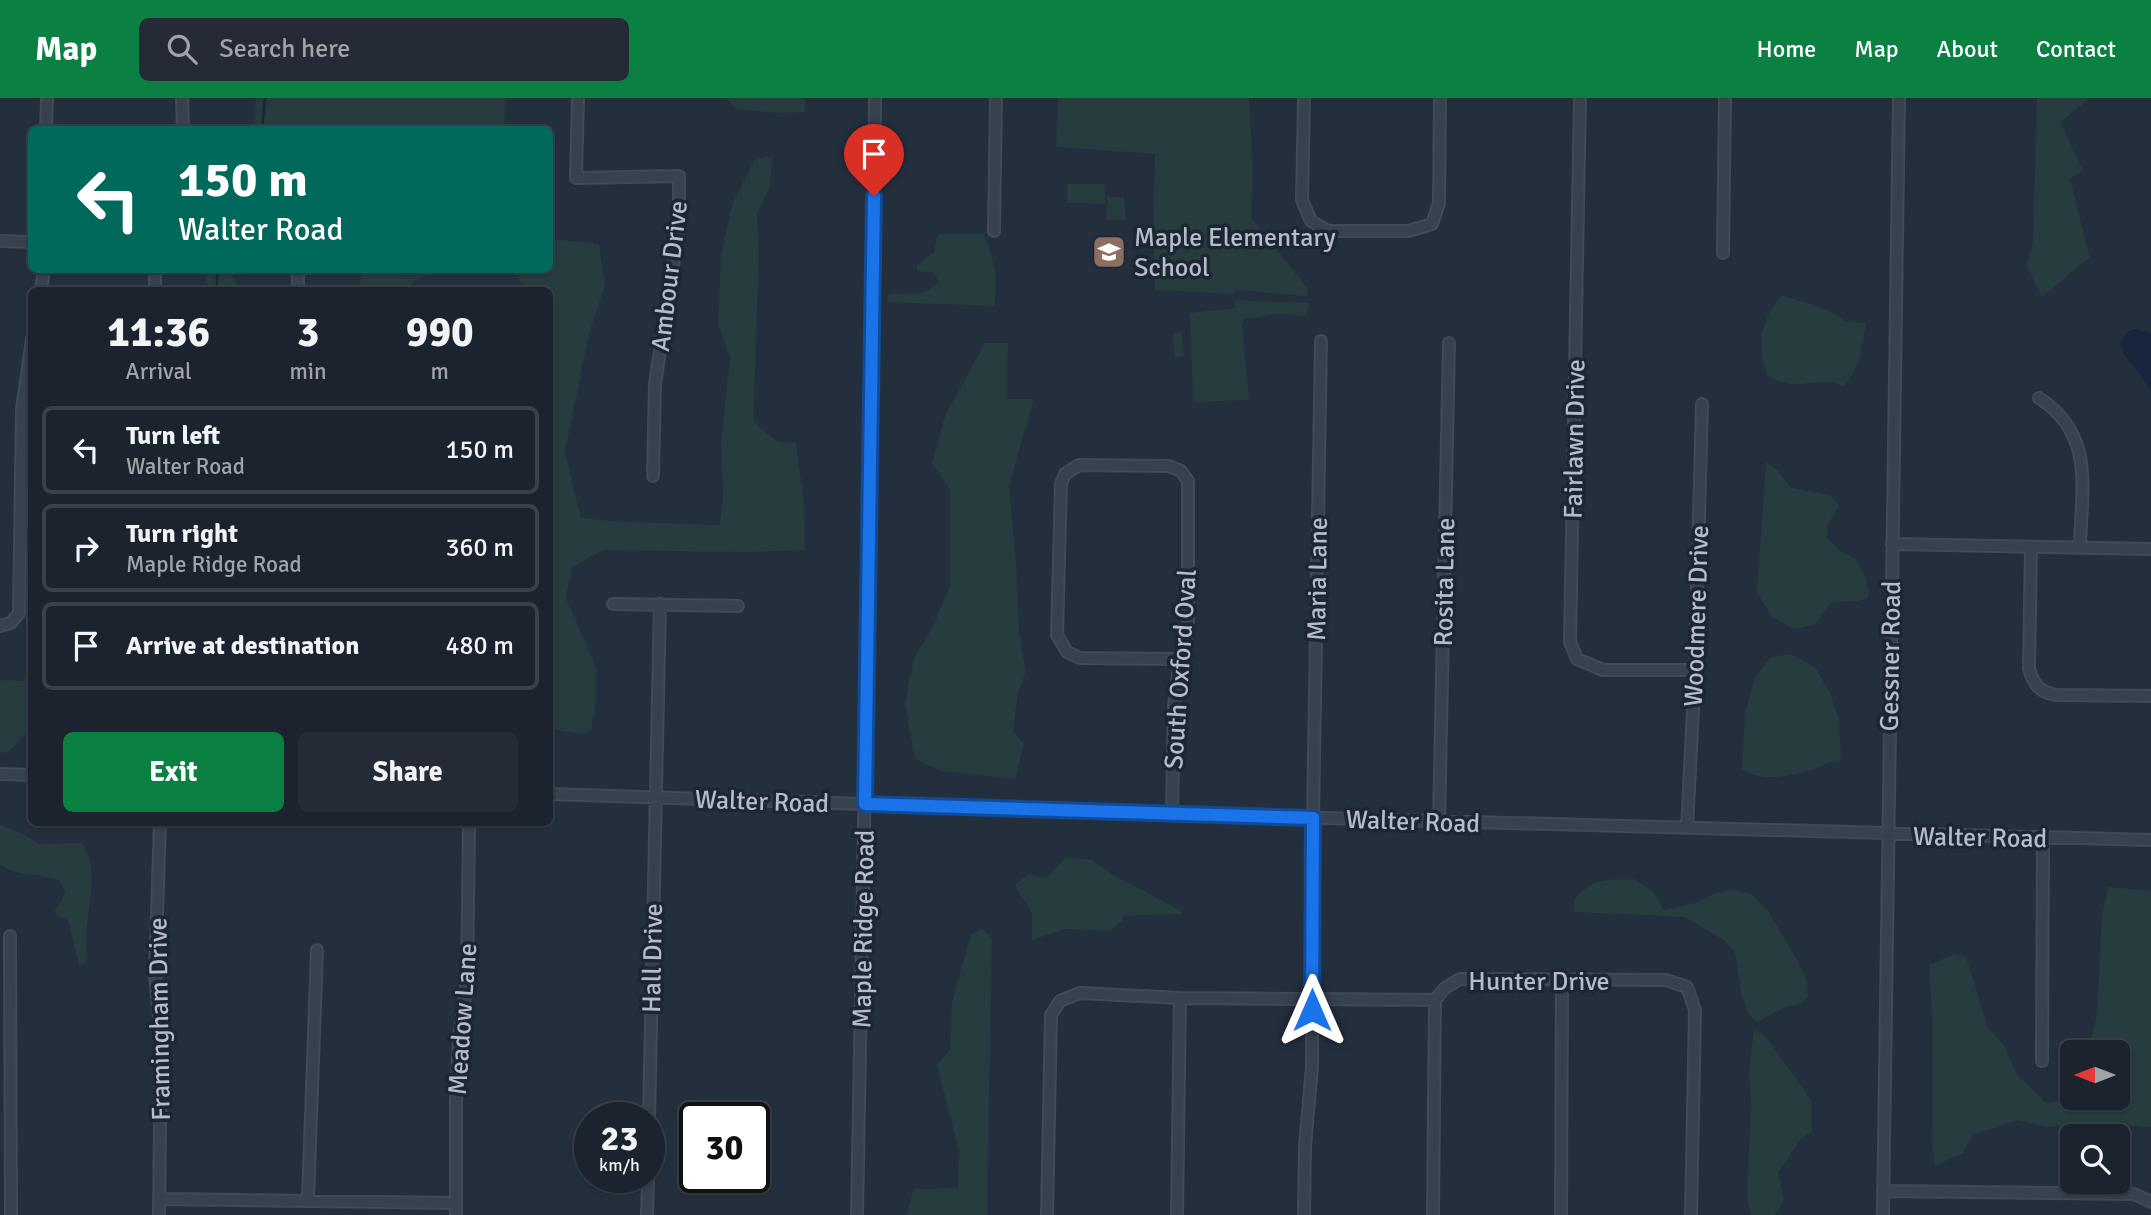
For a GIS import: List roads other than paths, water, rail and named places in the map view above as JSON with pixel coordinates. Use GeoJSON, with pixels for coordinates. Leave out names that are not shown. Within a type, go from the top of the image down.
{"type":"FeatureCollection","features":[{"type":"Feature","properties":{"kind":"street"},"geometry":{"type":"LineString","coordinates":[[46,126],[47,98]]}},
{"type":"Feature","properties":{"kind":"street","name":"Ambour Drive"},"geometry":{"type":"LineString","coordinates":[[578,98],[576,178],[679,176],[679,226],[655,384],[653,476]]}},
{"type":"Feature","properties":{"kind":"street","name":"Maple Ridge Road"},"geometry":{"type":"LineString","coordinates":[[857,1215],[875,98]]}},
{"type":"Feature","properties":{"kind":"street"},"geometry":{"type":"LineString","coordinates":[[995,231],[996,98]]}},
{"type":"Feature","properties":{"kind":"street"},"geometry":{"type":"LineString","coordinates":[[1304,98],[1302,200],[1311,221],[1328,231],[1409,231],[1432,224],[1439,204],[1440,98]]}},
{"type":"Feature","properties":{"kind":"street","name":"Fairlawn Drive"},"geometry":{"type":"LineString","coordinates":[[1580,98],[1570,642],[1577,659],[1603,670],[1695,670]]}},
{"type":"Feature","properties":{"kind":"street"},"geometry":{"type":"LineString","coordinates":[[1723,253],[1726,98]]}},
{"type":"Feature","properties":{"kind":"street","name":"Gessner Road"},"geometry":{"type":"LineString","coordinates":[[1882,1215],[1899,98]]}},
{"type":"Feature","properties":{"kind":"street"},"geometry":{"type":"LineString","coordinates":[[183,126],[185,99]]}},
{"type":"Feature","properties":{"kind":"street"},"geometry":{"type":"LineString","coordinates":[[0,242],[28,242]]}},
{"type":"Feature","properties":{"kind":"street","name":"Maria Lane"},"geometry":{"type":"LineString","coordinates":[[1304,1215],[1305,1146],[1312,1067],[1321,341]]}},
{"type":"Feature","properties":{"kind":"street","name":"Rosita Lane"},"geometry":{"type":"LineString","coordinates":[[1439,822],[1449,343]]}},
{"type":"Feature","properties":{"kind":"street"},"geometry":{"type":"LineString","coordinates":[[0,626],[11,622],[19,613],[22,409],[28,367]]}},
{"type":"Feature","properties":{"kind":"street"},"geometry":{"type":"LineString","coordinates":[[2039,398],[2062,415],[2079,447],[2080,548]]}},
{"type":"Feature","properties":{"kind":"street","name":"Woodmere Drive"},"geometry":{"type":"LineString","coordinates":[[1687,828],[1695,670],[1702,404]]}},
{"type":"Feature","properties":{"kind":"street","name":"South Oxford Oval"},"geometry":{"type":"LineString","coordinates":[[1172,814],[1174,707],[1180,659],[1188,632],[1188,481],[1181,471],[1169,466],[1079,465],[1065,474],[1061,484],[1057,635],[1067,652],[1080,658],[1180,659]]}},
{"type":"Feature","properties":{"kind":"street"},"geometry":{"type":"LineString","coordinates":[[1892,544],[2151,549]]}},
{"type":"Feature","properties":{"kind":"street"},"geometry":{"type":"LineString","coordinates":[[2031,548],[2029,668],[2036,685],[2049,694],[2057,695],[2151,696]]}},
{"type":"Feature","properties":{"kind":"street"},"geometry":{"type":"LineString","coordinates":[[613,604],[738,607]]}},
{"type":"Feature","properties":{"kind":"street","name":"Hall Drive"},"geometry":{"type":"LineString","coordinates":[[649,1102],[660,604]]}},
{"type":"Feature","properties":{"kind":"street"},"geometry":{"type":"LineString","coordinates":[[0,774],[28,775]]}},
{"type":"Feature","properties":{"kind":"street","name":"Walter Road"},"geometry":{"type":"LineString","coordinates":[[553,794],[1439,822],[2151,840]]}},
{"type":"Feature","properties":{"kind":"street","name":"Framingham Drive"},"geometry":{"type":"LineString","coordinates":[[159,1215],[161,1037],[155,975],[160,826]]}},
{"type":"Feature","properties":{"kind":"street","name":"Meadow Lane"},"geometry":{"type":"LineString","coordinates":[[456,1209],[458,1039],[467,981],[469,826]]}},
{"type":"Feature","properties":{"kind":"street"},"geometry":{"type":"LineString","coordinates":[[2042,1061],[2043,838]]}},
{"type":"Feature","properties":{"kind":"street"},"geometry":{"type":"LineString","coordinates":[[10,936],[11,1215]]}},
{"type":"Feature","properties":{"kind":"street"},"geometry":{"type":"LineString","coordinates":[[308,1199],[317,950]]}},
{"type":"Feature","properties":{"kind":"street","name":"Hunter Drive"},"geometry":{"type":"LineString","coordinates":[[1047,1215],[1051,1015],[1060,1001],[1080,993],[1180,998],[1434,1000],[1445,988],[1460,979],[1666,980],[1687,987],[1695,1010],[1691,1215]]}},
{"type":"Feature","properties":{"kind":"street"},"geometry":{"type":"LineString","coordinates":[[1561,1215],[1562,980]]}},
{"type":"Feature","properties":{"kind":"street"},"geometry":{"type":"LineString","coordinates":[[1177,1215],[1180,998]]}},
{"type":"Feature","properties":{"kind":"street"},"geometry":{"type":"LineString","coordinates":[[1433,1215],[1434,1000]]}},
{"type":"Feature","properties":{"kind":"street"},"geometry":{"type":"LineString","coordinates":[[1883,1191],[2134,1194],[2151,1202]]}},
{"type":"Feature","properties":{"kind":"street"},"geometry":{"type":"LineString","coordinates":[[647,1215],[648,1193]]}},
{"type":"Feature","properties":{"kind":"street"},"geometry":{"type":"LineString","coordinates":[[159,1199],[308,1199],[456,1209]]}},
{"type":"Feature","properties":{"kind":"water"},"geometry":{"type":"Polygon","coordinates":[[[2134,329],[2151,333],[2151,390],[2124,354],[2120,343],[2126,333],[2134,329]]]}},
{"type":"Feature","properties":{"kind":"waterway"},"geometry":{"type":"LineString","coordinates":[[262,126],[265,98]]}},
{"type":"Feature","properties":{"kind":"waterway"},"geometry":{"type":"LineString","coordinates":[[217,273],[217,287]]}},
{"type":"Feature","properties":{"kind":"place","name":"Maple Elementary School"},"geometry":{"type":"Point","coordinates":[1109,252]}}]}
